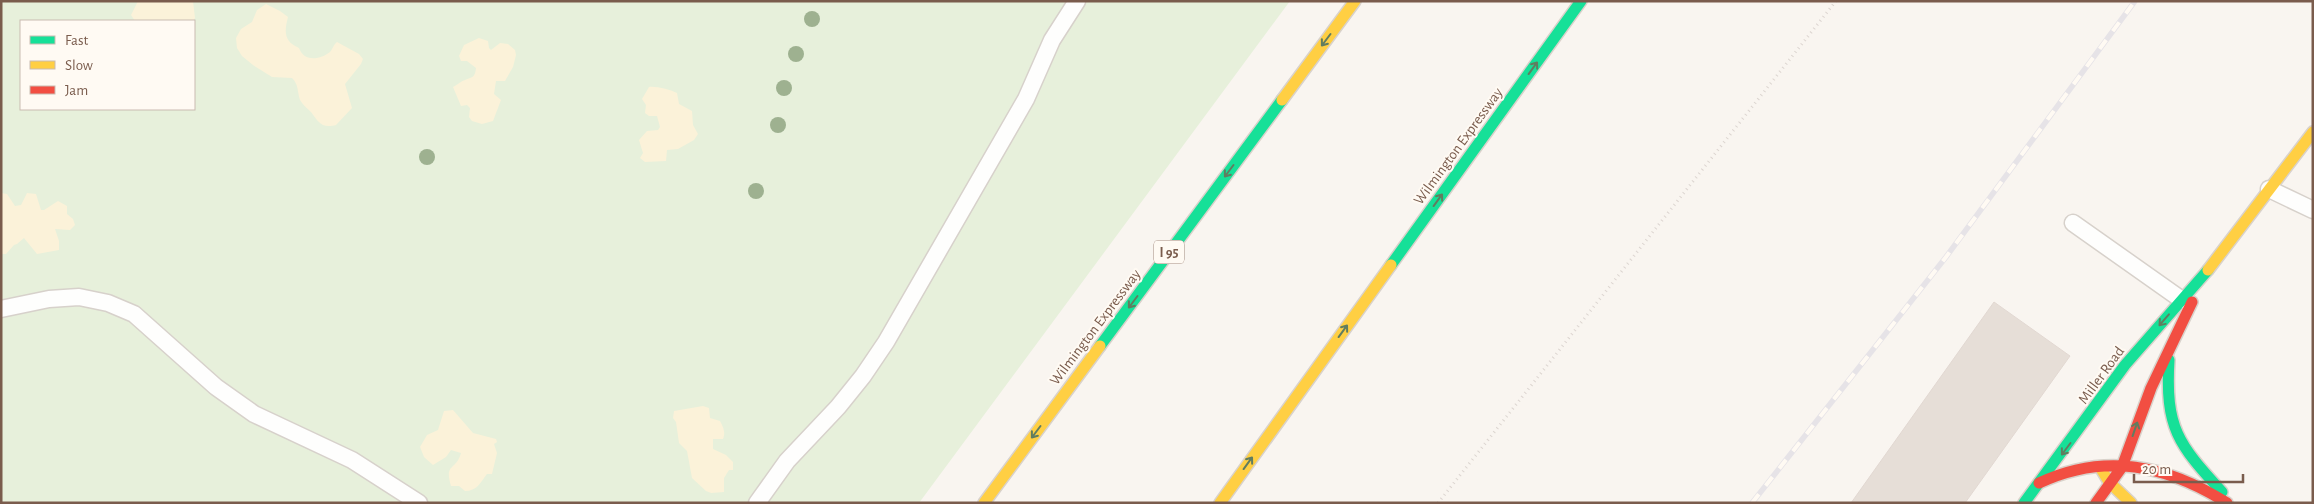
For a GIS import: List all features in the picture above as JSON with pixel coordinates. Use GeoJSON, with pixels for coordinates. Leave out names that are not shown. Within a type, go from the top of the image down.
{"type":"FeatureCollection","features":[{"type":"Feature","properties":{"kind":"main road","name":"Wilmington Expressway"},"geometry":{"type":"LineString","coordinates":[[984,503],[1355,1]]}},
{"type":"Feature","properties":{"kind":"main road","name":"Wilmington Expressway"},"geometry":{"type":"LineString","coordinates":[[1220,503],[1581,1]]}},
{"type":"Feature","properties":{"kind":"main road","name":"Miller Road"},"geometry":{"type":"LineString","coordinates":[[2024,503],[2034,487],[2088,425],[2125,365],[2208,270],[2313,132]]}},
{"type":"Feature","properties":{"kind":"main road","name":"Miller Road"},"geometry":{"type":"LineString","coordinates":[[2096,503],[2122,466],[2150,388],[2208,270]]}},
{"type":"Feature","properties":{"kind":"main road"},"geometry":{"type":"LineString","coordinates":[[2169,349],[2167,397],[2174,427],[2181,443],[2193,461],[2231,503]]}},
{"type":"Feature","properties":{"kind":"main road"},"geometry":{"type":"LineString","coordinates":[[2093,453],[2110,482],[2131,503]]}},
{"type":"Feature","properties":{"kind":"main road"},"geometry":{"type":"LineString","coordinates":[[2034,487],[2054,474],[2099,465],[2122,466],[2164,472],[2217,496],[2226,503]]}},
{"type":"Feature","properties":{"kind":"lane"},"geometry":{"type":"LineString","coordinates":[[757,503],[787,461],[838,407],[863,376],[886,342],[1026,99],[1052,40],[1077,1]]}},
{"type":"Feature","properties":{"kind":"lane"},"geometry":{"type":"LineString","coordinates":[[2269,189],[2313,210]]}},
{"type":"Feature","properties":{"kind":"lane"},"geometry":{"type":"LineString","coordinates":[[2073,223],[2182,300]]}},
{"type":"Feature","properties":{"kind":"lane"},"geometry":{"type":"LineString","coordinates":[[1,309],[49,299],[79,297],[108,302],[134,314],[216,388],[254,414],[352,460],[419,503]]}},
{"type":"Feature","properties":{"kind":"path"},"geometry":{"type":"LineString","coordinates":[[1438,503],[1836,1]]}},
{"type":"Feature","properties":{"kind":"green space"},"geometry":{"type":"Polygon","coordinates":[[[1,1],[1290,1],[919,503],[1,503],[1,1]]]}},
{"type":"Feature","properties":{"kind":"sand"},"geometry":{"type":"Polygon","coordinates":[[[138,1],[193,1],[195,18],[194,20],[134,20],[131,15],[138,1]]]}},
{"type":"Feature","properties":{"kind":"sand"},"geometry":{"type":"Polygon","coordinates":[[[266,4],[288,17],[286,36],[290,43],[299,48],[301,53],[308,58],[326,55],[337,42],[359,54],[363,59],[345,84],[352,108],[336,125],[327,126],[318,121],[300,100],[297,86],[292,78],[272,77],[242,56],[237,48],[236,38],[241,29],[252,22],[257,10],[266,4]]]}},
{"type":"Feature","properties":{"kind":"sand"},"geometry":{"type":"Polygon","coordinates":[[[479,38],[488,41],[491,50],[500,43],[508,44],[515,50],[516,55],[513,67],[505,81],[496,81],[494,94],[501,100],[493,121],[482,124],[472,121],[469,117],[470,108],[467,105],[461,106],[453,87],[475,74],[476,68],[467,61],[461,61],[459,56],[464,45],[479,38]]]}},
{"type":"Feature","properties":{"kind":"sand"},"geometry":{"type":"Polygon","coordinates":[[[649,87],[663,88],[677,93],[679,104],[692,111],[693,125],[698,134],[694,140],[678,149],[667,150],[666,161],[645,162],[640,158],[643,153],[639,140],[647,131],[658,130],[660,127],[657,116],[649,116],[645,113],[646,105],[642,99],[649,87]]]}},
{"type":"Feature","properties":{"kind":"sand"},"geometry":{"type":"Polygon","coordinates":[[[1,193],[7,194],[15,206],[21,205],[27,193],[36,194],[41,210],[58,201],[67,206],[67,214],[73,219],[75,225],[70,230],[55,229],[59,241],[59,250],[37,254],[24,238],[6,254],[1,254],[1,193]]]}},
{"type":"Feature","properties":{"kind":"sand"},"geometry":{"type":"Polygon","coordinates":[[[703,406],[709,408],[710,418],[720,421],[724,430],[723,439],[713,439],[713,449],[726,455],[733,462],[733,470],[729,470],[724,478],[724,492],[711,493],[706,491],[692,478],[687,451],[679,443],[676,422],[673,418],[674,411],[703,406]]]}},
{"type":"Feature","properties":{"kind":"sand"},"geometry":{"type":"Polygon","coordinates":[[[453,410],[473,433],[496,439],[497,442],[494,444],[497,453],[492,474],[487,474],[478,486],[469,491],[465,491],[459,486],[451,486],[449,479],[450,470],[459,459],[461,453],[451,450],[446,457],[433,465],[424,457],[420,447],[427,435],[438,430],[444,411],[453,410]]]}},
{"type":"Feature","properties":{"kind":"building"},"geometry":{"type":"Polygon","coordinates":[[[1994,302],[2070,356],[1965,503],[1851,503],[1994,302]]]}},
{"type":"Feature","properties":{"kind":"railway"},"geometry":{"type":"LineString","coordinates":[[1752,503],[1946,257],[2135,1]]}},
{"type":"Feature","properties":{"kind":"traffic: fast"},"geometry":{"type":"LineString","coordinates":[[1391,265],[1581,1]]}},
{"type":"Feature","properties":{"kind":"traffic: fast"},"geometry":{"type":"LineString","coordinates":[[1100,346],[1282,100]]}},
{"type":"Feature","properties":{"kind":"traffic: fast"},"geometry":{"type":"LineString","coordinates":[[2024,503],[2125,365],[2208,270]]}},
{"type":"Feature","properties":{"kind":"traffic: fast"},"geometry":{"type":"LineString","coordinates":[[2169,360],[2169,403],[2172,419],[2185,447],[2222,492]]}},
{"type":"Feature","properties":{"kind":"traffic: slow"},"geometry":{"type":"LineString","coordinates":[[1282,100],[1355,1]]}},
{"type":"Feature","properties":{"kind":"traffic: slow"},"geometry":{"type":"LineString","coordinates":[[2208,270],[2313,132]]}},
{"type":"Feature","properties":{"kind":"traffic: slow"},"geometry":{"type":"LineString","coordinates":[[1220,503],[1391,265]]}},
{"type":"Feature","properties":{"kind":"traffic: slow"},"geometry":{"type":"LineString","coordinates":[[984,503],[1100,346]]}},
{"type":"Feature","properties":{"kind":"traffic: slow"},"geometry":{"type":"LineString","coordinates":[[2100,467],[2109,482],[2131,503]]}},
{"type":"Feature","properties":{"kind":"traffic: jam"},"geometry":{"type":"LineString","coordinates":[[2096,503],[2122,467],[2151,388],[2192,302]]}},
{"type":"Feature","properties":{"kind":"traffic: jam"},"geometry":{"type":"LineString","coordinates":[[2039,483],[2064,473],[2088,468],[2135,467],[2182,479],[2227,503]]}}]}
